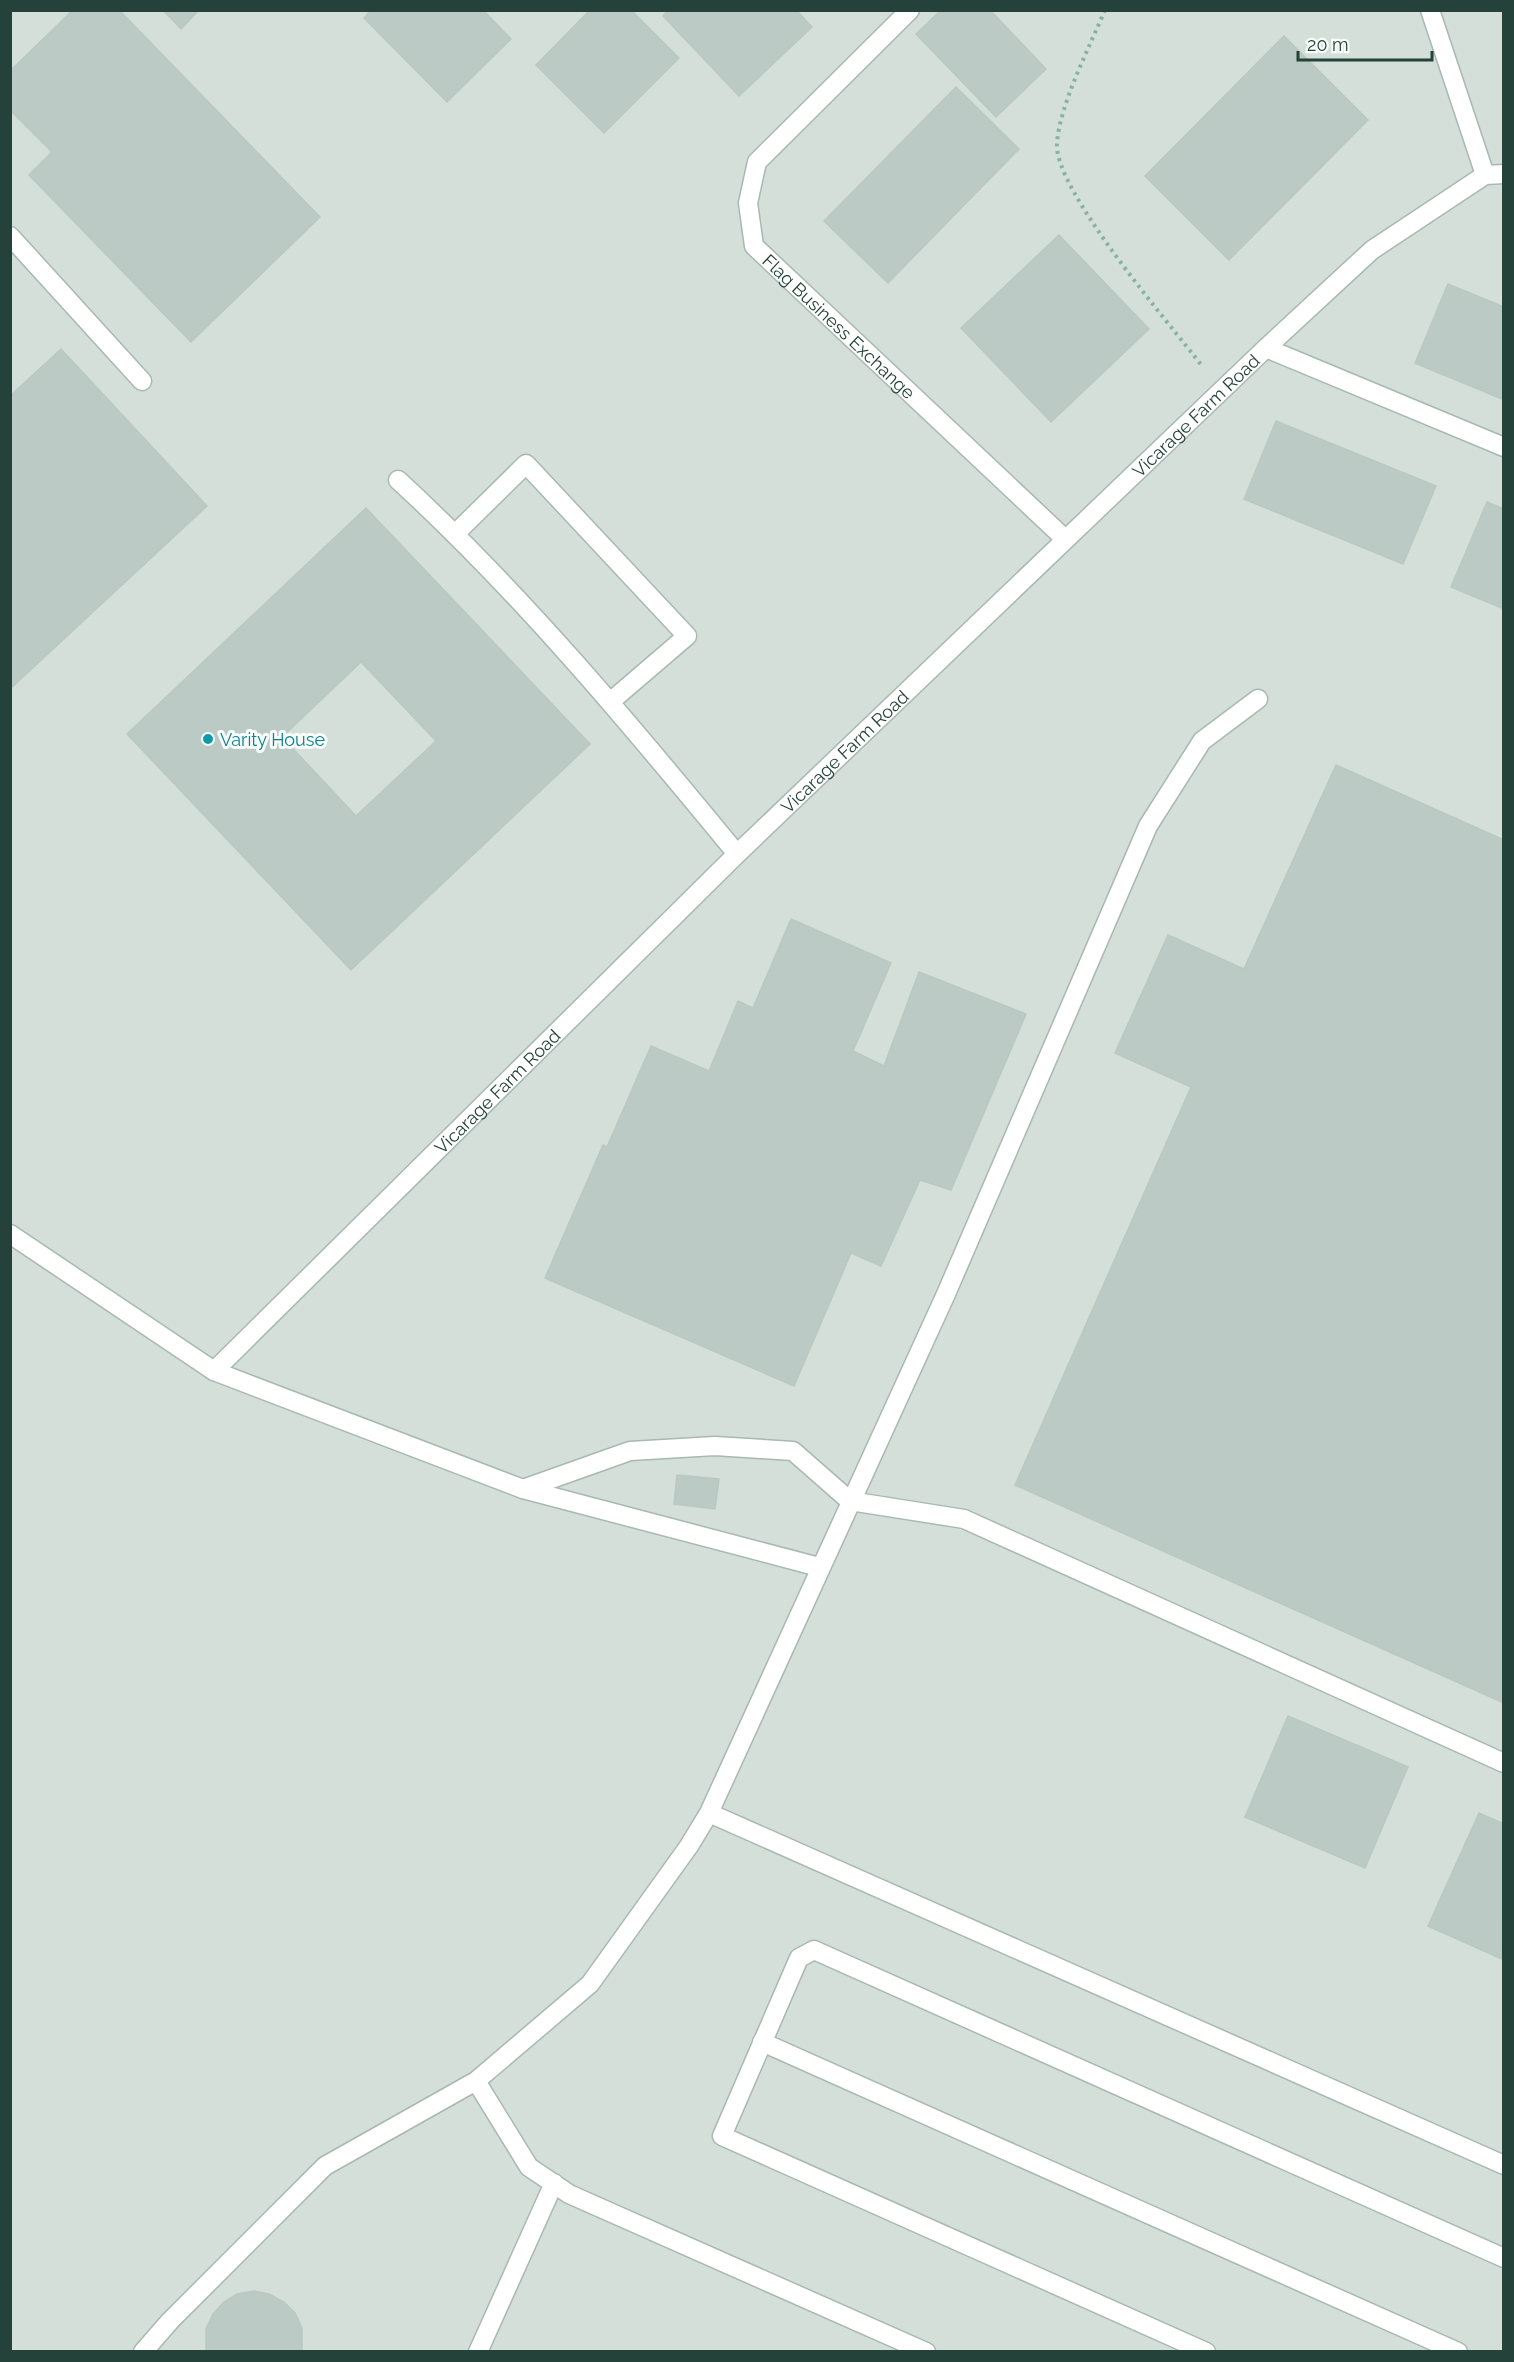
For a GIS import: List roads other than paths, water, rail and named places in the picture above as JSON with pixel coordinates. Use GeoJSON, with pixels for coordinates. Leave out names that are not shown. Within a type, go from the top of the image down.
{"type":"FeatureCollection","features":[{"type":"Feature","properties":{"kind":"street","name":"Flag Business Exchange"},"geometry":{"type":"LineString","coordinates":[[910,10],[757,162],[748,203],[754,246],[1064,538]]}},
{"type":"Feature","properties":{"kind":"street"},"geometry":{"type":"LineString","coordinates":[[1430,10],[1494,174]]}},
{"type":"Feature","properties":{"kind":"street","name":"Vicarage Farm Road"},"geometry":{"type":"LineString","coordinates":[[214,1371],[737,854],[1064,538],[1220,391],[1372,250],[1494,174]]}},
{"type":"Feature","properties":{"kind":"street"},"geometry":{"type":"LineString","coordinates":[[10,237],[141,381]]}},
{"type":"Feature","properties":{"kind":"street"},"geometry":{"type":"LineString","coordinates":[[1266,348],[1503,447]]}},
{"type":"Feature","properties":{"kind":"street"},"geometry":{"type":"LineString","coordinates":[[456,533],[526,464],[687,636],[610,702]]}},
{"type":"Feature","properties":{"kind":"street"},"geometry":{"type":"LineString","coordinates":[[398,480],[456,533],[610,702],[737,854]]}},
{"type":"Feature","properties":{"kind":"street"},"geometry":{"type":"LineString","coordinates":[[143,2352],[170,2321],[326,2166],[476,2081],[590,1984],[689,1846],[708,1813],[951,1283],[1148,826],[1202,741],[1258,699]]}},
{"type":"Feature","properties":{"kind":"street"},"geometry":{"type":"LineString","coordinates":[[10,1234],[214,1371],[523,1489],[819,1567]]}},
{"type":"Feature","properties":{"kind":"street"},"geometry":{"type":"LineString","coordinates":[[523,1489],[630,1451],[715,1446],[793,1450],[850,1501],[964,1520],[1503,1763]]}},
{"type":"Feature","properties":{"kind":"street"},"geometry":{"type":"LineString","coordinates":[[708,1813],[1503,2165]]}},
{"type":"Feature","properties":{"kind":"street"},"geometry":{"type":"LineString","coordinates":[[1206,2352],[722,2136],[799,1958],[814,1950],[1503,2258]]}},
{"type":"Feature","properties":{"kind":"street"},"geometry":{"type":"LineString","coordinates":[[762,2042],[1458,2352]]}},
{"type":"Feature","properties":{"kind":"street"},"geometry":{"type":"LineString","coordinates":[[476,2081],[529,2167],[569,2194],[926,2352]]}},
{"type":"Feature","properties":{"kind":"street"},"geometry":{"type":"LineString","coordinates":[[478,2352],[554,2183]]}},
{"type":"Feature","properties":{"kind":"place","name":"Varity House"},"geometry":{"type":"Point","coordinates":[208,739]}}]}
